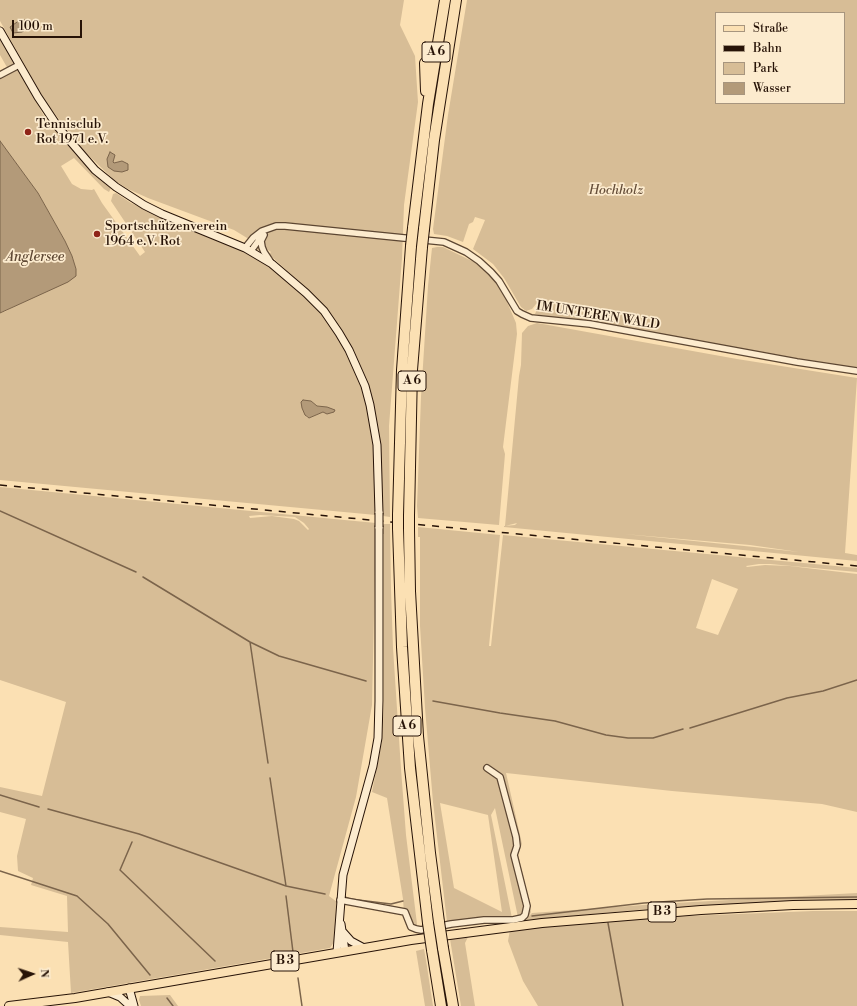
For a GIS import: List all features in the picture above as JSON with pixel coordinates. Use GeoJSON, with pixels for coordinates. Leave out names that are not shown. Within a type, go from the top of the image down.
{"type":"FeatureCollection","features":[{"type":"Feature","properties":{"kind":"highway","name":"A 6"},"geometry":{"type":"LineString","coordinates":[[441,1006],[428,923],[408,745],[400,618],[398,515],[402,378],[411,246],[428,104],[445,0]]}},
{"type":"Feature","properties":{"kind":"highway","name":"A 6"},"geometry":{"type":"LineString","coordinates":[[452,1006],[430,854],[418,736],[410,599],[409,516],[412,370],[422,247],[434,140],[456,0]]}},
{"type":"Feature","properties":{"kind":"highway"},"geometry":{"type":"LineString","coordinates":[[424,63],[428,104]]}},
{"type":"Feature","properties":{"kind":"main road"},"geometry":{"type":"LineString","coordinates":[[0,31],[19,65],[58,127],[95,170],[116,187],[144,205],[162,214],[248,249],[272,264],[306,293],[324,311],[339,333],[358,368],[365,386],[375,425],[379,466],[380,527],[378,738],[373,766],[342,875],[339,910],[341,951]]}},
{"type":"Feature","properties":{"kind":"main road","name":"B 3"},"geometry":{"type":"LineString","coordinates":[[9,1006],[108,992],[341,951],[482,930],[616,916],[701,910],[793,905],[857,904]]}},
{"type":"Feature","properties":{"kind":"main road"},"geometry":{"type":"LineString","coordinates":[[339,910],[343,932],[341,951]]}},
{"type":"Feature","properties":{"kind":"main road"},"geometry":{"type":"LineString","coordinates":[[343,932],[351,941],[364,948]]}},
{"type":"Feature","properties":{"kind":"main road"},"geometry":{"type":"LineString","coordinates":[[129,988],[134,1006]]}},
{"type":"Feature","properties":{"kind":"main road"},"geometry":{"type":"LineString","coordinates":[[108,992],[120,997],[130,1006]]}},
{"type":"Feature","properties":{"kind":"street"},"geometry":{"type":"LineString","coordinates":[[0,75],[19,65]]}},
{"type":"Feature","properties":{"kind":"street","name":"IM UNTEREN WALD"},"geometry":{"type":"LineString","coordinates":[[248,249],[253,238],[276,226],[444,242],[466,252],[479,261],[499,281],[517,311],[531,318],[590,324],[797,362],[857,371]]}},
{"type":"Feature","properties":{"kind":"street"},"geometry":{"type":"LineString","coordinates":[[248,249],[270,229]]}},
{"type":"Feature","properties":{"kind":"street"},"geometry":{"type":"LineString","coordinates":[[264,234],[261,241],[262,247],[272,264]]}},
{"type":"Feature","properties":{"kind":"street"},"geometry":{"type":"LineString","coordinates":[[340,900],[405,912],[411,927],[413,929],[421,930],[451,924],[484,920],[513,920],[522,918],[527,910],[527,902],[514,855],[517,846],[516,837],[500,777],[487,768]]}},
{"type":"Feature","properties":{"kind":"green space"},"geometry":{"type":"Polygon","coordinates":[[[0,0],[404,0],[400,25],[415,56],[418,102],[404,205],[402,258],[389,426],[390,517],[383,516],[380,445],[373,404],[326,309],[269,254],[271,252],[260,245],[259,251],[256,249],[254,242],[250,245],[252,241],[234,230],[148,198],[128,189],[114,180],[81,148],[45,101],[0,21],[0,0]]]}},
{"type":"Feature","properties":{"kind":"green space","name":"Hochholz"},"geometry":{"type":"Polygon","coordinates":[[[467,0],[857,0],[857,369],[661,334],[535,314],[539,305],[536,304],[532,309],[526,311],[521,307],[504,278],[493,264],[473,249],[485,220],[475,217],[473,222],[469,224],[463,242],[447,236],[434,234],[433,229],[448,115],[467,0]]]}},
{"type":"Feature","properties":{"kind":"green space"},"geometry":{"type":"Polygon","coordinates":[[[0,37],[14,62],[12,67],[8,69],[0,55],[0,37]]]}},
{"type":"Feature","properties":{"kind":"green space"},"geometry":{"type":"Polygon","coordinates":[[[17,68],[48,123],[78,155],[110,185],[111,188],[109,192],[104,189],[74,158],[61,166],[72,184],[81,189],[94,189],[102,203],[140,256],[145,252],[111,201],[113,194],[116,193],[131,203],[171,222],[234,248],[235,246],[269,265],[289,279],[322,313],[347,351],[363,387],[368,406],[374,445],[376,515],[0,480],[0,313],[6,311],[76,269],[65,241],[38,193],[0,141],[0,77],[17,68]],[[307,400],[306,417],[309,418],[330,409],[327,407],[317,406],[311,401],[307,400]]]}},
{"type":"Feature","properties":{"kind":"green space"},"geometry":{"type":"Polygon","coordinates":[[[443,247],[474,262],[494,279],[505,297],[516,323],[517,334],[503,447],[505,454],[499,525],[418,518],[417,506],[421,397],[428,286],[432,248],[443,247]]]}},
{"type":"Feature","properties":{"kind":"green space"},"geometry":{"type":"Polygon","coordinates":[[[537,323],[737,359],[857,378],[845,553],[857,555],[857,561],[504,526],[521,365],[522,333],[528,326],[537,323]],[[624,534],[799,552],[750,545],[624,534]]]}},
{"type":"Feature","properties":{"kind":"green space"},"geometry":{"type":"Polygon","coordinates":[[[0,487],[376,523],[372,705],[356,797],[329,896],[337,902],[334,942],[330,948],[71,993],[68,942],[0,935],[0,927],[68,932],[67,896],[31,885],[33,878],[18,871],[17,856],[26,819],[0,812],[0,787],[42,796],[66,702],[0,680],[0,487]],[[260,515],[249,516],[250,518],[272,516],[294,519],[299,521],[308,530],[309,529],[304,523],[295,517],[260,515]]]}},
{"type":"Feature","properties":{"kind":"green space"},"geometry":{"type":"Polygon","coordinates":[[[383,524],[390,524],[393,648],[401,769],[406,835],[418,932],[409,930],[404,914],[387,798],[372,792],[382,741],[384,702],[383,524]]]}},
{"type":"Feature","properties":{"kind":"green space"},"geometry":{"type":"Polygon","coordinates":[[[418,527],[500,535],[489,646],[491,646],[503,535],[857,568],[857,572],[770,564],[746,566],[790,566],[857,574],[857,812],[822,804],[672,791],[506,773],[522,844],[518,854],[531,912],[529,916],[532,913],[657,904],[857,893],[857,900],[795,901],[648,909],[519,922],[495,808],[491,815],[512,918],[502,919],[498,916],[447,922],[433,802],[425,708],[420,626],[420,537],[418,537],[418,527]],[[712,579],[696,628],[718,635],[738,589],[712,579]],[[440,803],[454,888],[502,912],[488,815],[440,803]]]}},
{"type":"Feature","properties":{"kind":"green space"},"geometry":{"type":"Polygon","coordinates":[[[813,911],[857,911],[857,1006],[538,1006],[523,981],[508,941],[510,930],[542,926],[605,923],[638,918],[813,911]]]}},
{"type":"Feature","properties":{"kind":"green space"},"geometry":{"type":"Polygon","coordinates":[[[468,937],[465,943],[475,1006],[461,1006],[450,939],[468,937]]]}},
{"type":"Feature","properties":{"kind":"green space"},"geometry":{"type":"Polygon","coordinates":[[[424,949],[433,1006],[425,1006],[416,951],[424,949]]]}},
{"type":"Feature","properties":{"kind":"green space"},"geometry":{"type":"Polygon","coordinates":[[[170,995],[178,1006],[141,1006],[139,1000],[140,996],[170,995]]]}},
{"type":"Feature","properties":{"kind":"water"},"geometry":{"type":"Polygon","coordinates":[[[20,20],[26,20],[30,25],[29,28],[22,32],[13,33],[10,27],[20,20]]]}},
{"type":"Feature","properties":{"kind":"water","name":"Anglersee"},"geometry":{"type":"Polygon","coordinates":[[[0,141],[38,193],[72,256],[76,269],[76,276],[68,282],[0,313],[0,141]]]}},
{"type":"Feature","properties":{"kind":"water"},"geometry":{"type":"Polygon","coordinates":[[[110,152],[115,155],[114,163],[122,161],[128,164],[128,170],[122,172],[114,171],[108,167],[107,159],[110,152]]]}},
{"type":"Feature","properties":{"kind":"water"},"geometry":{"type":"Polygon","coordinates":[[[303,400],[311,401],[317,406],[335,410],[334,412],[327,414],[323,412],[309,418],[305,415],[302,408],[301,402],[303,400]]]}},
{"type":"Feature","properties":{"kind":"waterway"},"geometry":{"type":"LineString","coordinates":[[0,511],[136,572]]}},
{"type":"Feature","properties":{"kind":"waterway"},"geometry":{"type":"LineString","coordinates":[[143,577],[250,642],[279,656],[366,681]]}},
{"type":"Feature","properties":{"kind":"waterway"},"geometry":{"type":"LineString","coordinates":[[250,642],[268,763]]}},
{"type":"Feature","properties":{"kind":"waterway"},"geometry":{"type":"LineString","coordinates":[[690,728],[787,698],[823,691],[857,680]]}},
{"type":"Feature","properties":{"kind":"waterway"},"geometry":{"type":"LineString","coordinates":[[433,701],[555,721],[606,735],[628,738],[653,738],[683,729]]}},
{"type":"Feature","properties":{"kind":"waterway"},"geometry":{"type":"LineString","coordinates":[[270,778],[286,886]]}},
{"type":"Feature","properties":{"kind":"waterway"},"geometry":{"type":"LineString","coordinates":[[0,795],[39,807]]}},
{"type":"Feature","properties":{"kind":"waterway"},"geometry":{"type":"LineString","coordinates":[[48,809],[139,834],[286,886],[325,894]]}},
{"type":"Feature","properties":{"kind":"waterway"},"geometry":{"type":"LineString","coordinates":[[132,842],[120,870],[215,961]]}},
{"type":"Feature","properties":{"kind":"waterway"},"geometry":{"type":"LineString","coordinates":[[0,871],[77,896],[108,924],[150,975]]}},
{"type":"Feature","properties":{"kind":"waterway"},"geometry":{"type":"LineString","coordinates":[[286,896],[293,952]]}},
{"type":"Feature","properties":{"kind":"waterway"},"geometry":{"type":"LineString","coordinates":[[345,897],[350,899],[391,904],[403,901]]}},
{"type":"Feature","properties":{"kind":"waterway"},"geometry":{"type":"LineString","coordinates":[[532,916],[644,903],[707,899],[857,897]]}},
{"type":"Feature","properties":{"kind":"waterway"},"geometry":{"type":"LineString","coordinates":[[608,923],[623,1006]]}},
{"type":"Feature","properties":{"kind":"waterway"},"geometry":{"type":"LineString","coordinates":[[298,978],[302,1006]]}},
{"type":"Feature","properties":{"kind":"waterway"},"geometry":{"type":"LineString","coordinates":[[167,998],[173,1006]]}},
{"type":"Feature","properties":{"kind":"railway"},"geometry":{"type":"LineString","coordinates":[[0,485],[857,566]]}},
{"type":"Feature","properties":{"kind":"place","name":"Tennisclub Rot 1971 e.V."},"geometry":{"type":"Point","coordinates":[28,132]}},
{"type":"Feature","properties":{"kind":"place","name":"Sportschützenverein 1964 e.V. Rot"},"geometry":{"type":"Point","coordinates":[97,234]}}]}
